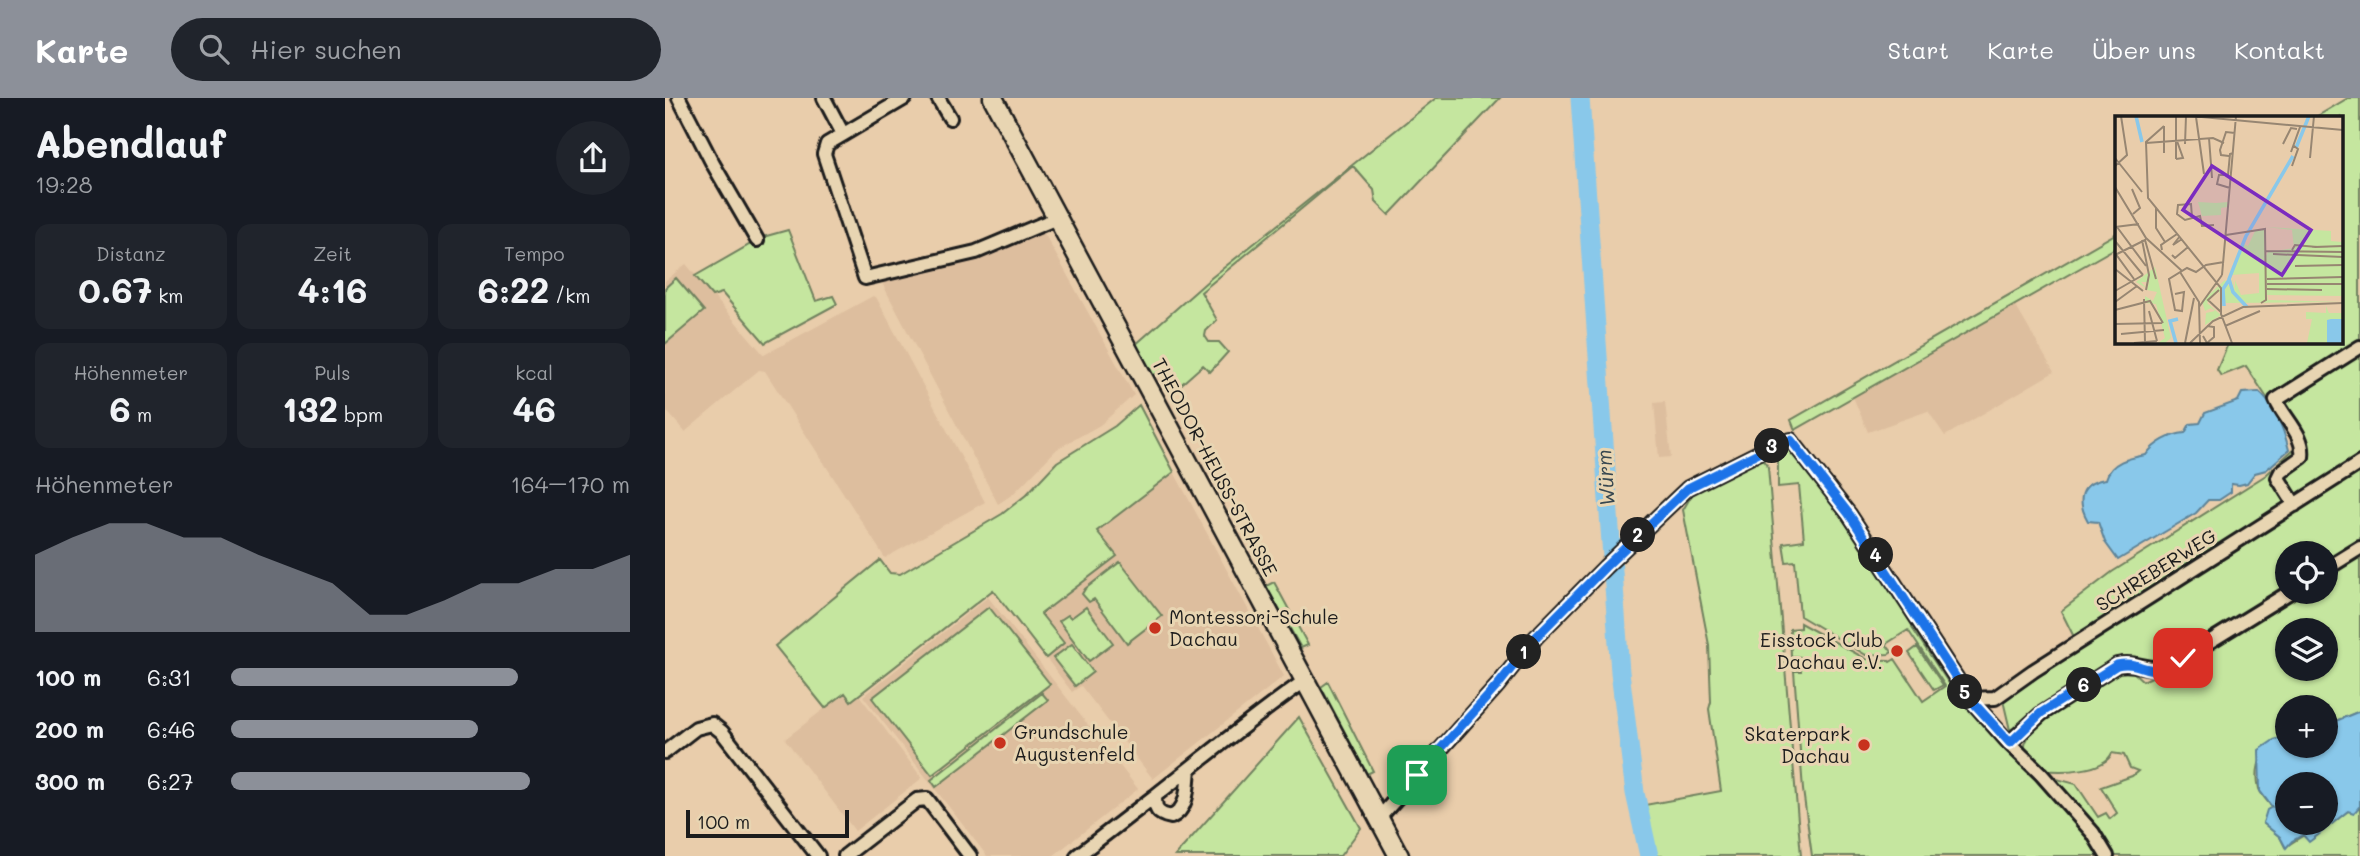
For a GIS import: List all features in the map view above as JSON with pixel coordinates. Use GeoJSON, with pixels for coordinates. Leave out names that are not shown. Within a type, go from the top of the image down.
{"type":"FeatureCollection","features":[{"type":"Feature","properties":{"kind":"street"},"geometry":{"type":"LineString","coordinates":[[678,98],[757,240]]}},
{"type":"Feature","properties":{"kind":"street"},"geometry":{"type":"LineString","coordinates":[[824,98],[843,134]]}},
{"type":"Feature","properties":{"kind":"street"},"geometry":{"type":"LineString","coordinates":[[905,98],[827,144],[824,154],[865,278],[976,252],[1057,218]]}},
{"type":"Feature","properties":{"kind":"street"},"geometry":{"type":"LineString","coordinates":[[938,98],[950,118]]}},
{"type":"Feature","properties":{"kind":"street","name":"THEODOR-HEUSS-STRASSE"},"geometry":{"type":"LineString","coordinates":[[993,98],[1399,856]]}},
{"type":"Feature","properties":{"kind":"street"},"geometry":{"type":"LineString","coordinates":[[2295,505],[2278,478],[2281,472],[2302,457],[2303,450],[2301,440],[2276,400],[2360,347]]}},
{"type":"Feature","properties":{"kind":"street"},"geometry":{"type":"LineString","coordinates":[[1379,818],[1498,685],[1536,637],[1688,488],[1768,448],[1791,440],[1849,514],[1970,699],[2042,774],[2093,833],[2107,856]]}},
{"type":"Feature","properties":{"kind":"street","name":"SCHREBERWEG"},"geometry":{"type":"LineString","coordinates":[[1970,699],[1995,698],[2033,671],[2360,463]]}},
{"type":"Feature","properties":{"kind":"street"},"geometry":{"type":"LineString","coordinates":[[2338,562],[2360,548]]}},
{"type":"Feature","properties":{"kind":"street"},"geometry":{"type":"LineString","coordinates":[[2010,743],[2041,713],[2117,665],[2129,663],[2153,670],[2167,668],[2275,601]]}},
{"type":"Feature","properties":{"kind":"street"},"geometry":{"type":"LineString","coordinates":[[1077,856],[1306,680]]}},
{"type":"Feature","properties":{"kind":"street"},"geometry":{"type":"LineString","coordinates":[[665,752],[696,728],[712,724],[722,732],[818,856]]}},
{"type":"Feature","properties":{"kind":"street"},"geometry":{"type":"LineString","coordinates":[[1155,796],[1155,808],[1159,813],[1171,817],[1178,814],[1186,800],[1189,769]]}},
{"type":"Feature","properties":{"kind":"street"},"geometry":{"type":"LineString","coordinates":[[845,856],[922,798],[927,799],[970,856]]}},
{"type":"Feature","properties":{"kind":"shaded area"},"geometry":{"type":"Polygon","coordinates":[[[1044,233],[1134,395],[1100,425],[1057,449],[1013,494],[998,504],[882,283],[952,267],[1044,233]]]}},
{"type":"Feature","properties":{"kind":"shaded area"},"geometry":{"type":"Polygon","coordinates":[[[686,264],[764,355],[873,296],[876,297],[985,502],[885,558],[765,371],[759,370],[685,432],[665,409],[665,281],[686,264]]]}},
{"type":"Feature","properties":{"kind":"shaded area"},"geometry":{"type":"Polygon","coordinates":[[[2015,305],[2054,372],[1945,436],[1928,411],[1868,432],[1853,397],[2015,305]]]}},
{"type":"Feature","properties":{"kind":"shaded area"},"geometry":{"type":"Polygon","coordinates":[[[1665,402],[1671,457],[1659,458],[1654,403],[1665,402]]]}},
{"type":"Feature","properties":{"kind":"shaded area","name":"Montessori-Schule Dachau"},"geometry":{"type":"Polygon","coordinates":[[[1174,472],[1284,676],[1153,779],[1081,686],[1072,692],[1046,658],[1064,643],[1041,615],[1116,556],[1097,532],[1174,472]]]}},
{"type":"Feature","properties":{"kind":"shaded area","name":"Grundschule Augustenfeld"},"geometry":{"type":"Polygon","coordinates":[[[988,597],[1138,789],[1053,856],[987,856],[863,696],[988,597]]]}},
{"type":"Feature","properties":{"kind":"shaded area"},"geometry":{"type":"Polygon","coordinates":[[[845,693],[851,701],[859,695],[922,778],[855,831],[785,739],[845,693]]]}},
{"type":"Feature","properties":{"kind":"green space"},"geometry":{"type":"Polygon","coordinates":[[[1436,98],[1500,98],[1389,215],[1376,202],[1374,190],[1353,166],[1201,292],[1217,320],[1206,331],[1205,336],[1209,342],[1219,342],[1228,352],[1210,372],[1203,365],[1176,389],[1162,372],[1150,376],[1134,346],[1211,278],[1436,98]]]}},
{"type":"Feature","properties":{"kind":"green space"},"geometry":{"type":"Polygon","coordinates":[[[2348,98],[2360,98],[2360,711],[2338,720],[2338,695],[2275,695],[2275,742],[2262,756],[2258,780],[2260,791],[2272,807],[2263,823],[2280,837],[2285,847],[2304,835],[2309,841],[2317,835],[2338,835],[2338,819],[2348,811],[2354,812],[2360,806],[2360,856],[2114,856],[2098,829],[2050,777],[2076,784],[2098,817],[2106,813],[2110,819],[2117,813],[2101,787],[2132,776],[2138,771],[2130,768],[2124,755],[2112,753],[2101,764],[2092,767],[2071,771],[2043,770],[2026,752],[2027,739],[2068,700],[2105,679],[2131,670],[2143,681],[2172,668],[2121,656],[2010,730],[2002,696],[2077,643],[2061,611],[2112,572],[2266,475],[2298,445],[2246,366],[2221,376],[2217,370],[2228,343],[2343,343],[2343,116],[2318,116],[2348,98]]]}},
{"type":"Feature","properties":{"kind":"green space"},"geometry":{"type":"Polygon","coordinates":[[[788,230],[816,301],[833,296],[837,304],[765,343],[722,293],[712,296],[695,276],[763,237],[788,230]]]}},
{"type":"Feature","properties":{"kind":"green space"},"geometry":{"type":"Polygon","coordinates":[[[2115,234],[2115,248],[1795,430],[1791,420],[2115,234]]]}},
{"type":"Feature","properties":{"kind":"green space"},"geometry":{"type":"Polygon","coordinates":[[[676,278],[704,311],[665,344],[665,288],[676,278]]]}},
{"type":"Feature","properties":{"kind":"green space"},"geometry":{"type":"Polygon","coordinates":[[[1139,405],[1174,472],[1097,531],[1117,556],[1041,614],[1064,643],[1046,658],[993,590],[851,701],[845,693],[825,708],[775,646],[880,560],[890,573],[900,574],[1002,514],[1026,495],[1057,462],[1115,426],[1139,405]]]}},
{"type":"Feature","properties":{"kind":"green space"},"geometry":{"type":"Polygon","coordinates":[[[1794,449],[1849,528],[1857,535],[1915,625],[1912,628],[1952,688],[1957,686],[2090,836],[2101,856],[1812,856],[1803,790],[1794,671],[1801,671],[1800,657],[1791,656],[1790,629],[1800,628],[1800,623],[1866,659],[1890,662],[1895,659],[1923,701],[1945,686],[1908,630],[1886,644],[1892,652],[1889,654],[1866,655],[1800,616],[1795,561],[1786,562],[1783,543],[1804,540],[1799,485],[1778,487],[1778,454],[1794,449]]]}},
{"type":"Feature","properties":{"kind":"green space"},"geometry":{"type":"Polygon","coordinates":[[[1759,459],[1764,460],[1768,467],[1801,856],[1657,856],[1645,805],[1721,791],[1709,709],[1709,645],[1683,510],[1694,491],[1759,459]]]}},
{"type":"Feature","properties":{"kind":"green space"},"geometry":{"type":"Polygon","coordinates":[[[1120,562],[1162,616],[1127,643],[1094,599],[1089,602],[1082,594],[1120,562]]]}},
{"type":"Feature","properties":{"kind":"green space"},"geometry":{"type":"Polygon","coordinates":[[[1274,582],[1308,645],[1301,648],[1266,586],[1274,582]]]}},
{"type":"Feature","properties":{"kind":"green space"},"geometry":{"type":"Polygon","coordinates":[[[989,607],[1050,684],[932,775],[872,698],[989,607]]]}},
{"type":"Feature","properties":{"kind":"green space"},"geometry":{"type":"Polygon","coordinates":[[[1086,607],[1113,643],[1089,661],[1059,621],[1068,615],[1071,618],[1086,607]]]}},
{"type":"Feature","properties":{"kind":"green space"},"geometry":{"type":"Polygon","coordinates":[[[1072,644],[1093,672],[1075,686],[1053,658],[1072,644]]]}},
{"type":"Feature","properties":{"kind":"green space"},"geometry":{"type":"Polygon","coordinates":[[[1917,647],[1943,685],[1934,690],[1909,653],[1917,647]]]}},
{"type":"Feature","properties":{"kind":"green space"},"geometry":{"type":"Polygon","coordinates":[[[1328,682],[1373,771],[1367,774],[1321,687],[1328,682]]]}},
{"type":"Feature","properties":{"kind":"green space"},"geometry":{"type":"Polygon","coordinates":[[[1042,693],[1048,700],[936,787],[931,780],[1042,693]]]}},
{"type":"Feature","properties":{"kind":"green space"},"geometry":{"type":"Polygon","coordinates":[[[1299,717],[1361,828],[1340,856],[1175,856],[1299,717]]]}},
{"type":"Feature","properties":{"kind":"water"},"geometry":{"type":"Polygon","coordinates":[[[2259,392],[2278,419],[2289,450],[2266,470],[2255,473],[2247,483],[2231,484],[2231,492],[2219,500],[2208,500],[2196,513],[2118,560],[2105,542],[2098,522],[2088,521],[2084,513],[2082,499],[2086,488],[2106,479],[2112,468],[2122,461],[2146,455],[2163,440],[2185,433],[2190,424],[2200,423],[2205,413],[2238,401],[2242,393],[2259,392]]]}},
{"type":"Feature","properties":{"kind":"water"},"geometry":{"type":"Polygon","coordinates":[[[2360,711],[2360,806],[2354,813],[2348,811],[2338,819],[2338,772],[2275,772],[2275,833],[2263,823],[2267,810],[2272,807],[2260,791],[2259,750],[2274,740],[2275,758],[2338,758],[2338,720],[2360,711]]]}},
{"type":"Feature","properties":{"kind":"water"},"geometry":{"type":"Polygon","coordinates":[[[2278,835],[2303,835],[2286,848],[2278,835]]]}},
{"type":"Feature","properties":{"kind":"water"},"geometry":{"type":"Polygon","coordinates":[[[2303,835],[2318,835],[2309,842],[2303,835]]]}},
{"type":"Feature","properties":{"kind":"waterway","name":"Würm"},"geometry":{"type":"LineString","coordinates":[[1580,98],[1620,672],[1635,793],[1649,856]]}},
{"type":"Feature","properties":{"kind":"place","name":"Montessori-Schule Dachau"},"geometry":{"type":"Point","coordinates":[1155,628]}},
{"type":"Feature","properties":{"kind":"place","name":"Eisstock Club Dachau e.V."},"geometry":{"type":"Point","coordinates":[1897,651]}},
{"type":"Feature","properties":{"kind":"place","name":"Grundschule Augustenfeld"},"geometry":{"type":"Point","coordinates":[1000,743]}},
{"type":"Feature","properties":{"kind":"place","name":"Skaterpark Dachau"},"geometry":{"type":"Point","coordinates":[1864,745]}},
{"type":"Feature","properties":{"kind":"route"},"geometry":{"type":"LineString","coordinates":[[1417,775],[1498,685],[1536,637],[1688,488],[1768,448],[1791,440],[1849,514],[1970,699],[2010,743],[2041,713],[2117,665],[2129,663],[2153,670],[2167,668],[2183,658]]}}]}
